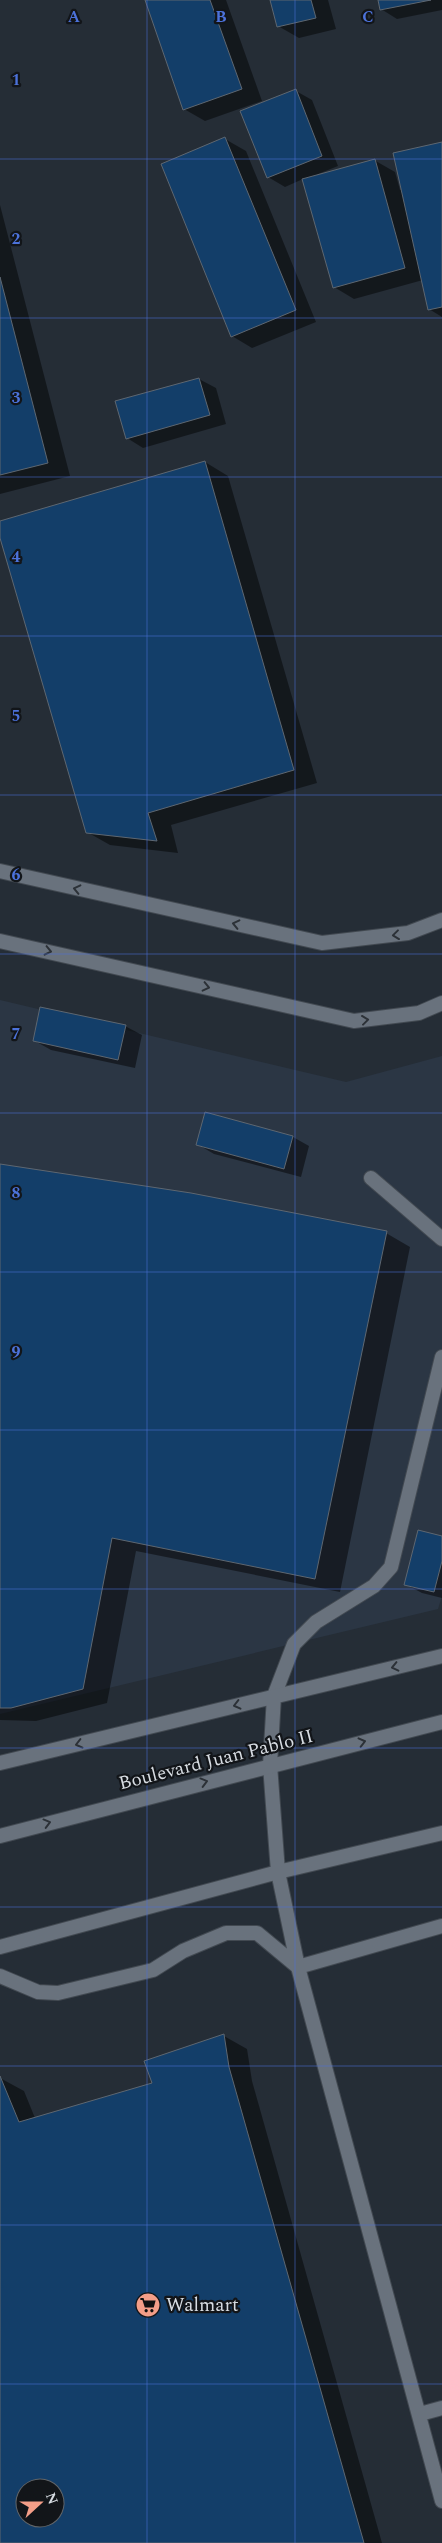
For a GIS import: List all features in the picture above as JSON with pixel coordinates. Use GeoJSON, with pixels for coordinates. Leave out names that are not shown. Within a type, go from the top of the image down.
{"type":"FeatureCollection","features":[{"type":"Feature","properties":{"kind":"street"},"geometry":{"type":"LineString","coordinates":[[0,871],[322,944],[408,933],[442,920]]}},
{"type":"Feature","properties":{"kind":"street"},"geometry":{"type":"LineString","coordinates":[[0,941],[354,1021],[419,1013],[442,1003]]}},
{"type":"Feature","properties":{"kind":"street"},"geometry":{"type":"LineString","coordinates":[[371,1178],[442,1239]]}},
{"type":"Feature","properties":{"kind":"street"},"geometry":{"type":"LineString","coordinates":[[442,1357],[391,1567],[374,1586],[316,1622],[294,1644],[274,1696],[270,1765],[278,1872],[298,1967],[442,2501]]}},
{"type":"Feature","properties":{"kind":"street"},"geometry":{"type":"LineString","coordinates":[[0,1763],[442,1656]]}},
{"type":"Feature","properties":{"kind":"street","name":"Boulevard Juan Pablo II"},"geometry":{"type":"LineString","coordinates":[[0,1836],[442,1722]]}},
{"type":"Feature","properties":{"kind":"street"},"geometry":{"type":"LineString","coordinates":[[0,1947],[278,1872],[442,1832]]}},
{"type":"Feature","properties":{"kind":"street"},"geometry":{"type":"LineString","coordinates":[[298,1967],[442,1926]]}},
{"type":"Feature","properties":{"kind":"street"},"geometry":{"type":"LineString","coordinates":[[0,1976],[38,1992],[58,1993],[153,1970],[183,1951],[226,1933],[257,1934],[298,1967]]}},
{"type":"Feature","properties":{"kind":"street"},"geometry":{"type":"LineString","coordinates":[[420,2414],[442,2408]]}},
{"type":"Feature","properties":{"kind":"shaded area"},"geometry":{"type":"Polygon","coordinates":[[[0,1000],[346,1082],[442,1056],[442,1596],[438,1609],[0,1714],[0,1000]]]}},
{"type":"Feature","properties":{"kind":"building"},"geometry":{"type":"Polygon","coordinates":[[[145,0],[210,0],[242,89],[183,110],[145,0]]]}},
{"type":"Feature","properties":{"kind":"building"},"geometry":{"type":"Polygon","coordinates":[[[270,0],[311,0],[316,18],[277,27],[270,0]]]}},
{"type":"Feature","properties":{"kind":"building"},"geometry":{"type":"Polygon","coordinates":[[[378,0],[431,0],[380,10],[378,0]]]}},
{"type":"Feature","properties":{"kind":"building"},"geometry":{"type":"Polygon","coordinates":[[[296,89],[322,156],[267,178],[240,111],[296,89]]]}},
{"type":"Feature","properties":{"kind":"building"},"geometry":{"type":"Polygon","coordinates":[[[225,137],[296,310],[231,337],[161,164],[225,137]]]}},
{"type":"Feature","properties":{"kind":"building"},"geometry":{"type":"Polygon","coordinates":[[[442,142],[442,307],[428,310],[393,153],[442,142]]]}},
{"type":"Feature","properties":{"kind":"building"},"geometry":{"type":"Polygon","coordinates":[[[375,159],[405,268],[333,288],[302,179],[375,159]]]}},
{"type":"Feature","properties":{"kind":"building"},"geometry":{"type":"Polygon","coordinates":[[[0,277],[48,463],[0,475],[0,277]]]}},
{"type":"Feature","properties":{"kind":"building"},"geometry":{"type":"Polygon","coordinates":[[[199,378],[210,415],[126,439],[115,401],[199,378]]]}},
{"type":"Feature","properties":{"kind":"building"},"geometry":{"type":"Polygon","coordinates":[[[205,461],[294,770],[148,813],[157,841],[86,833],[0,538],[0,521],[205,461]]]}},
{"type":"Feature","properties":{"kind":"building"},"geometry":{"type":"Polygon","coordinates":[[[40,1007],[126,1025],[118,1060],[33,1041],[40,1007]]]}},
{"type":"Feature","properties":{"kind":"building"},"geometry":{"type":"Polygon","coordinates":[[[205,1112],[293,1136],[284,1169],[196,1145],[205,1112]]]}},
{"type":"Feature","properties":{"kind":"building"},"geometry":{"type":"Polygon","coordinates":[[[0,1164],[191,1193],[387,1231],[315,1579],[112,1538],[83,1689],[11,1708],[0,1708],[0,1164]]]}},
{"type":"Feature","properties":{"kind":"building"},"geometry":{"type":"Polygon","coordinates":[[[418,1530],[442,1536],[442,1561],[434,1592],[404,1585],[418,1530]]]}},
{"type":"Feature","properties":{"kind":"building","name":"Walmart"},"geometry":{"type":"Polygon","coordinates":[[[224,2034],[229,2067],[364,2543],[0,2543],[0,2076],[19,2122],[152,2083],[144,2061],[224,2034]]]}},
{"type":"Feature","properties":{"kind":"place","name":"Walmart"},"geometry":{"type":"Point","coordinates":[148,2305]}}]}
